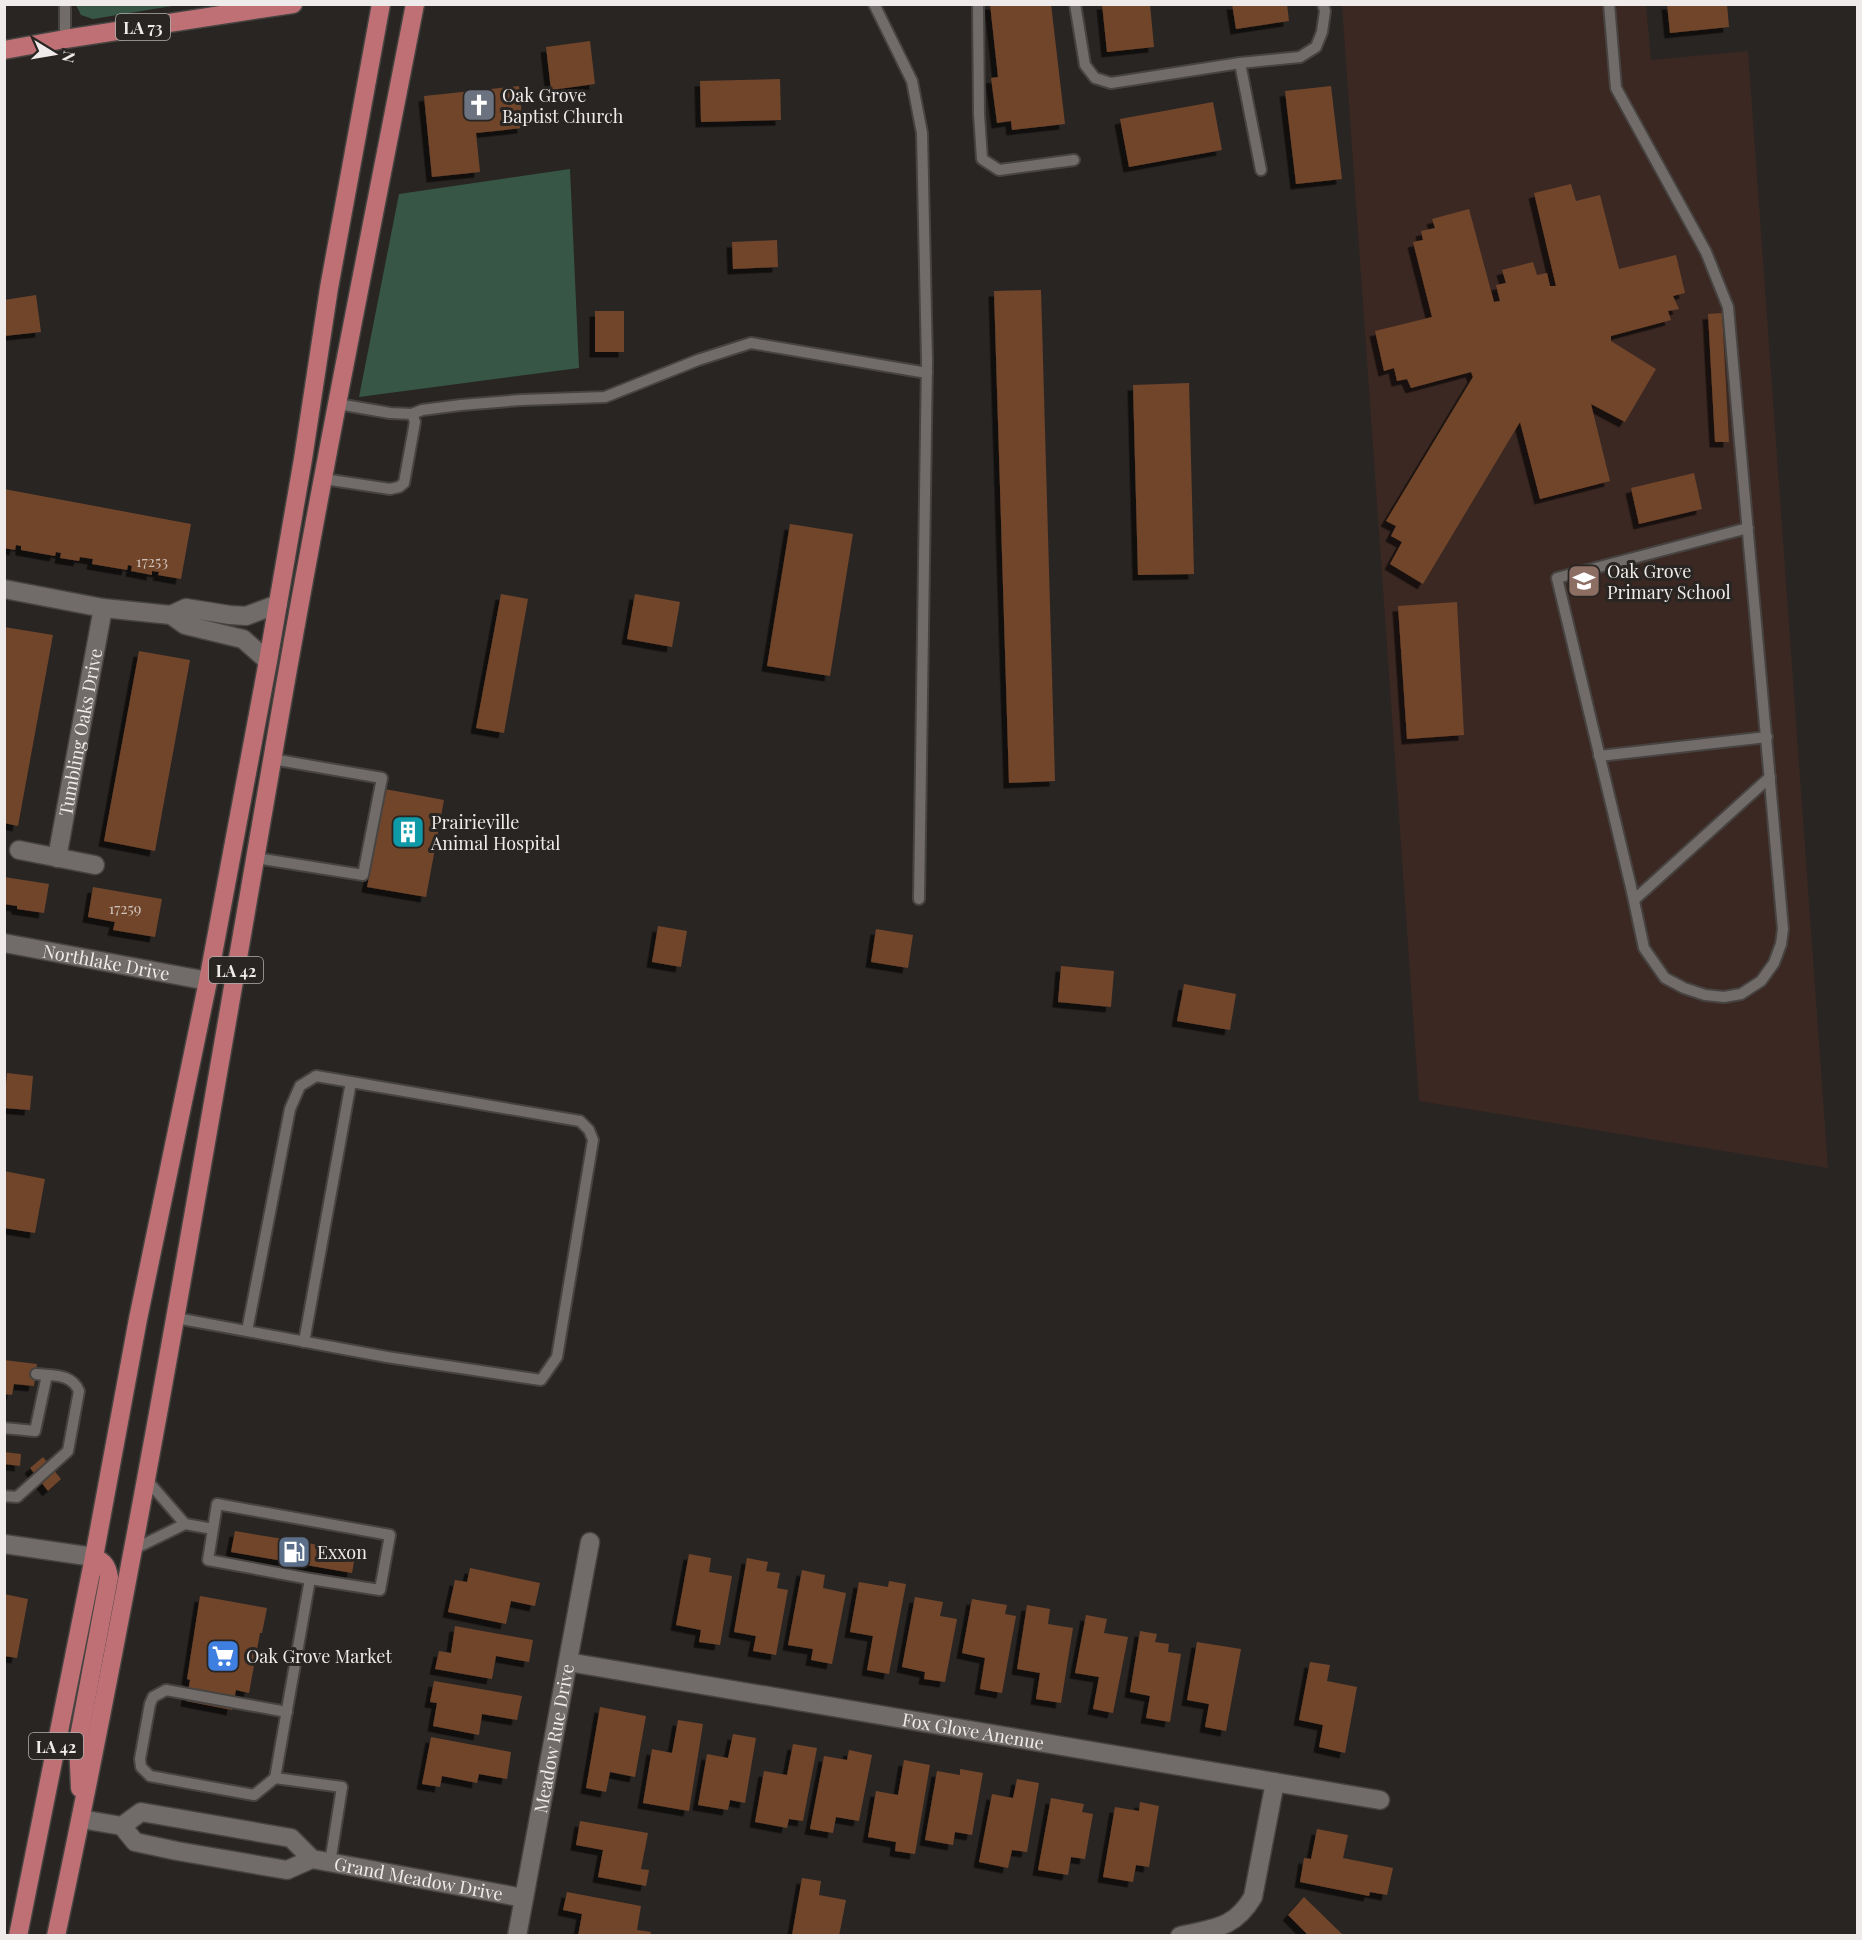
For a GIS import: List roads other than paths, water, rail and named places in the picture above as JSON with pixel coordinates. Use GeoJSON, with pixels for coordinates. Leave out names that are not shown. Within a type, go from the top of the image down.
{"type":"FeatureCollection","features":[{"type":"Feature","properties":{"kind":"main road","name":"LA 42"},"geometry":{"type":"LineString","coordinates":[[18,1935],[94,1557],[138,1319],[208,981],[268,661],[328,288],[381,4]]}},
{"type":"Feature","properties":{"kind":"main road","name":"LA 42"},"geometry":{"type":"LineString","coordinates":[[56,1935],[81,1819],[176,1318],[272,759],[415,4]]}},
{"type":"Feature","properties":{"kind":"main road","name":"LA 73"},"geometry":{"type":"LineString","coordinates":[[4,50],[285,5]]}},
{"type":"Feature","properties":{"kind":"main road"},"geometry":{"type":"LineString","coordinates":[[81,1819],[78,1742],[108,1577],[107,1567],[94,1557]]}},
{"type":"Feature","properties":{"kind":"street"},"geometry":{"type":"LineString","coordinates":[[4,589],[103,608],[171,615],[185,625],[243,639],[268,661]]}},
{"type":"Feature","properties":{"kind":"street"},"geometry":{"type":"LineString","coordinates":[[171,615],[186,608],[246,616],[278,603]]}},
{"type":"Feature","properties":{"kind":"street","name":"Tumbling Oaks Drive"},"geometry":{"type":"LineString","coordinates":[[57,858],[103,608]]}},
{"type":"Feature","properties":{"kind":"street"},"geometry":{"type":"LineString","coordinates":[[19,850],[95,865]]}},
{"type":"Feature","properties":{"kind":"street","name":"Northlake Drive"},"geometry":{"type":"LineString","coordinates":[[4,943],[208,981]]}},
{"type":"Feature","properties":{"kind":"street","name":"Meadow Rue Drive"},"geometry":{"type":"LineString","coordinates":[[517,1935],[590,1542]]}},
{"type":"Feature","properties":{"kind":"street"},"geometry":{"type":"LineString","coordinates":[[4,1544],[94,1557]]}},
{"type":"Feature","properties":{"kind":"street","name":"Fox Glove Anenue"},"geometry":{"type":"LineString","coordinates":[[568,1662],[1380,1800]]}},
{"type":"Feature","properties":{"kind":"street"},"geometry":{"type":"LineString","coordinates":[[1180,1935],[1224,1926],[1244,1912],[1253,1897],[1275,1782]]}},
{"type":"Feature","properties":{"kind":"street","name":"Grand Meadow Drive"},"geometry":{"type":"LineString","coordinates":[[122,1826],[141,1812],[291,1838],[321,1861]]}},
{"type":"Feature","properties":{"kind":"street","name":"Grand Meadow Drive"},"geometry":{"type":"LineString","coordinates":[[81,1819],[122,1826],[135,1842],[208,1856],[287,1870],[321,1861],[524,1898]]}},
{"type":"Feature","properties":{"kind":"street"},"geometry":{"type":"LineString","coordinates":[[208,1856],[213,1825]]}},
{"type":"Feature","properties":{"kind":"lane"},"geometry":{"type":"LineString","coordinates":[[65,4],[65,39]]}},
{"type":"Feature","properties":{"kind":"lane"},"geometry":{"type":"LineString","coordinates":[[874,4],[912,81],[922,133],[927,373],[919,899]]}},
{"type":"Feature","properties":{"kind":"lane"},"geometry":{"type":"LineString","coordinates":[[978,4],[979,114],[982,159],[999,170],[1074,160]]}},
{"type":"Feature","properties":{"kind":"lane"},"geometry":{"type":"LineString","coordinates":[[1075,4],[1085,64],[1095,78],[1111,83],[1240,63],[1300,57],[1316,47],[1322,32],[1325,11],[1323,4]]}},
{"type":"Feature","properties":{"kind":"lane"},"geometry":{"type":"LineString","coordinates":[[1609,4],[1616,88],[1706,252],[1728,308],[1748,528],[1767,737],[1784,929],[1774,963],[1761,981],[1741,994],[1724,997],[1705,995],[1665,978],[1644,948],[1557,578],[1748,528]]}},
{"type":"Feature","properties":{"kind":"lane"},"geometry":{"type":"LineString","coordinates":[[1240,63],[1261,170]]}},
{"type":"Feature","properties":{"kind":"lane"},"geometry":{"type":"LineString","coordinates":[[338,404],[390,413],[412,414],[422,410],[461,405],[605,397],[698,360],[752,343],[927,373]]}},
{"type":"Feature","properties":{"kind":"lane"},"geometry":{"type":"LineString","coordinates":[[324,479],[390,489],[399,487],[404,483],[415,422],[412,414]]}},
{"type":"Feature","properties":{"kind":"lane"},"geometry":{"type":"LineString","coordinates":[[228,634],[232,615]]}},
{"type":"Feature","properties":{"kind":"lane"},"geometry":{"type":"LineString","coordinates":[[1599,756],[1767,737]]}},
{"type":"Feature","properties":{"kind":"lane"},"geometry":{"type":"LineString","coordinates":[[256,858],[363,875],[382,778],[272,759]]}},
{"type":"Feature","properties":{"kind":"lane"},"geometry":{"type":"LineString","coordinates":[[1634,900],[1770,777]]}},
{"type":"Feature","properties":{"kind":"lane"},"geometry":{"type":"LineString","coordinates":[[176,1318],[387,1357],[541,1380],[557,1357],[593,1140],[589,1130],[580,1121],[316,1076],[300,1086],[290,1109],[247,1331]]}},
{"type":"Feature","properties":{"kind":"lane"},"geometry":{"type":"LineString","coordinates":[[304,1342],[351,1082]]}},
{"type":"Feature","properties":{"kind":"lane"},"geometry":{"type":"LineString","coordinates":[[4,1428],[35,1431],[41,1375],[69,1378],[76,1383],[79,1391],[68,1451],[17,1497],[4,1496]]}},
{"type":"Feature","properties":{"kind":"lane"},"geometry":{"type":"LineString","coordinates":[[146,1479],[185,1524]]}},
{"type":"Feature","properties":{"kind":"lane"},"geometry":{"type":"LineString","coordinates":[[217,1504],[390,1535],[380,1590],[208,1560],[213,1529],[217,1504]]}},
{"type":"Feature","properties":{"kind":"lane"},"geometry":{"type":"LineString","coordinates":[[132,1550],[185,1524],[213,1529]]}},
{"type":"Feature","properties":{"kind":"lane"},"geometry":{"type":"LineString","coordinates":[[286,1712],[166,1689],[153,1697],[150,1704],[140,1759],[141,1767],[150,1776],[254,1795],[275,1778],[310,1579]]}},
{"type":"Feature","properties":{"kind":"lane"},"geometry":{"type":"LineString","coordinates":[[275,1778],[342,1787],[321,1861]]}},
{"type":"Feature","properties":{"kind":"place","name":"Oak Grove Baptist Church"},"geometry":{"type":"Point","coordinates":[479,105]}},
{"type":"Feature","properties":{"kind":"place","name":"Oak Grove Primary School"},"geometry":{"type":"Point","coordinates":[1584,581]}},
{"type":"Feature","properties":{"kind":"place","name":"Prairieville Animal Hospital"},"geometry":{"type":"Point","coordinates":[408,832]}},
{"type":"Feature","properties":{"kind":"place","name":"Exxon"},"geometry":{"type":"Point","coordinates":[294,1552]}},
{"type":"Feature","properties":{"kind":"place","name":"Oak Grove Market"},"geometry":{"type":"Point","coordinates":[223,1656]}}]}
